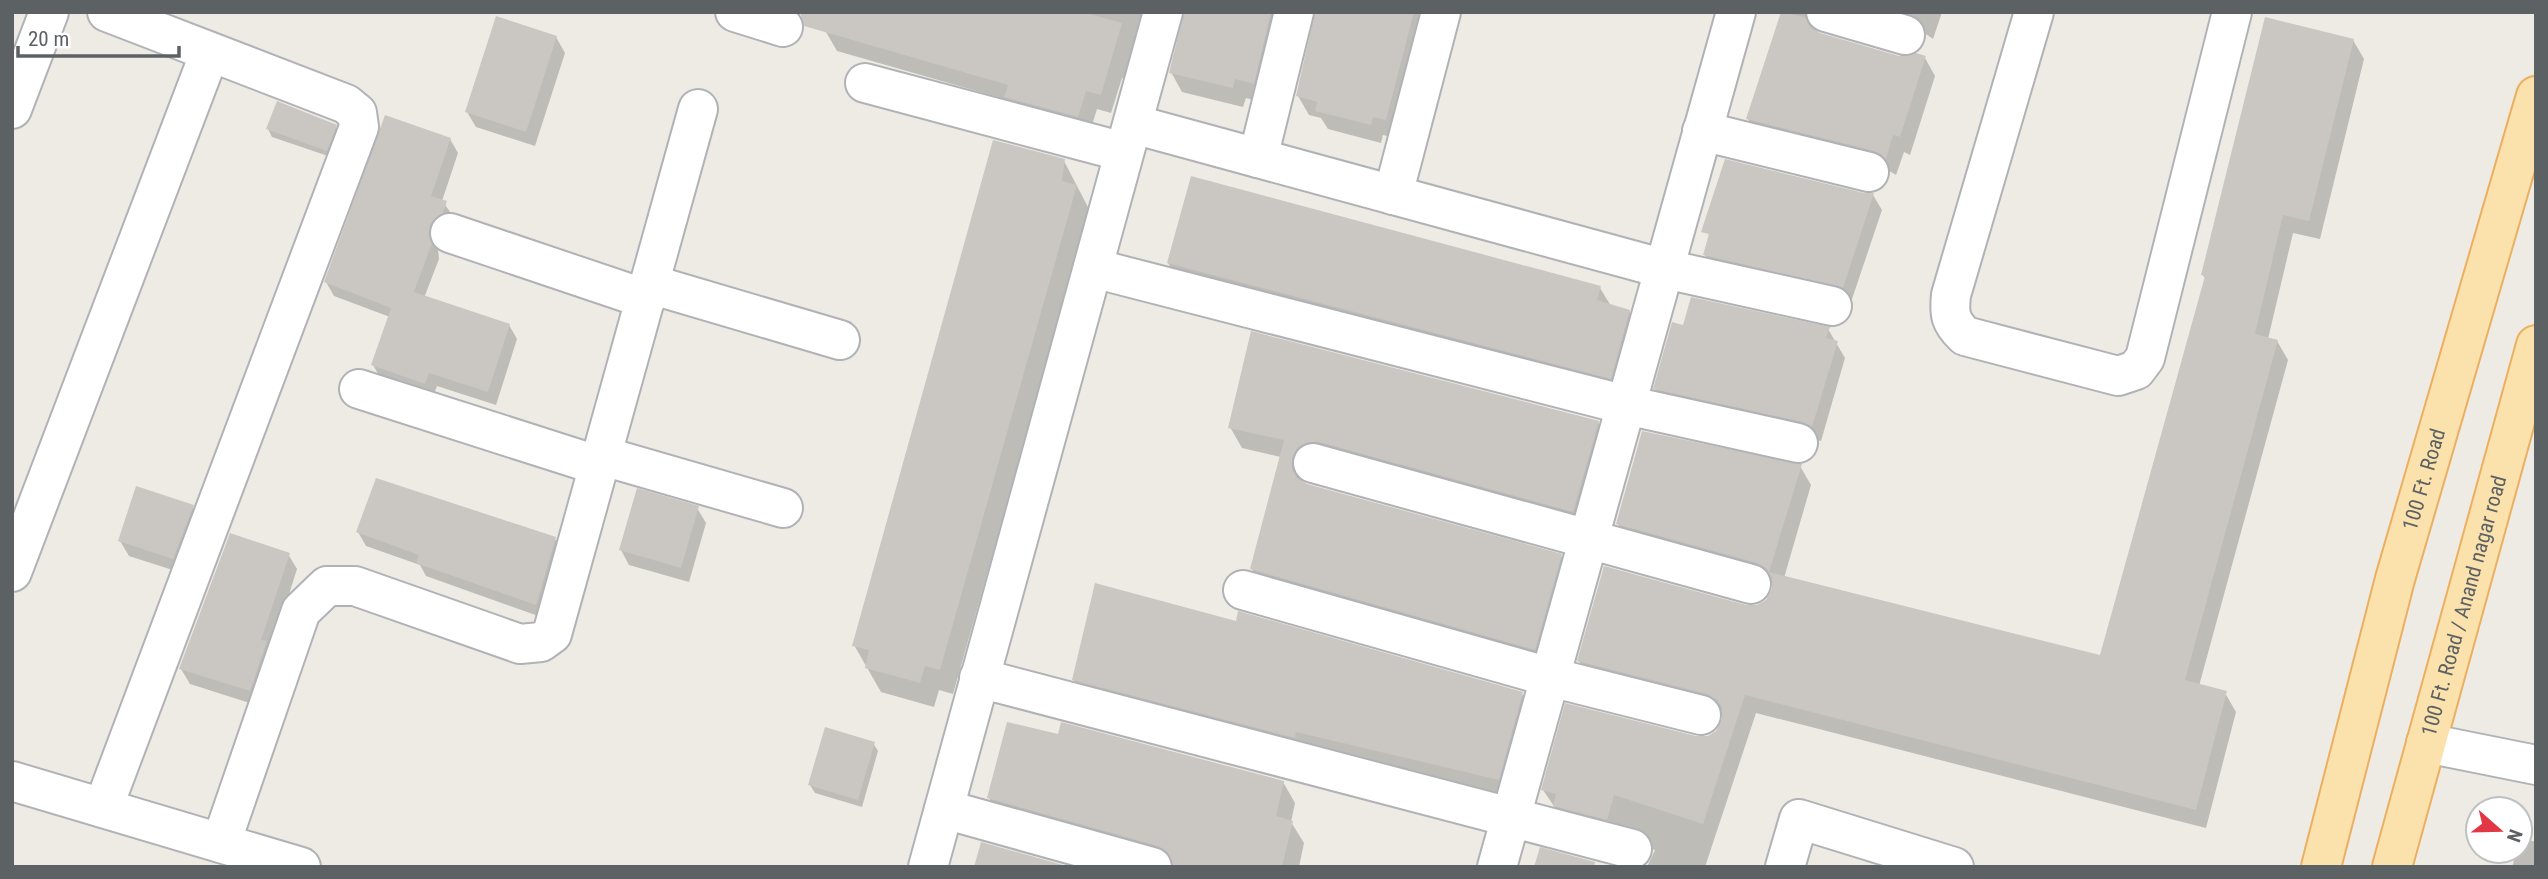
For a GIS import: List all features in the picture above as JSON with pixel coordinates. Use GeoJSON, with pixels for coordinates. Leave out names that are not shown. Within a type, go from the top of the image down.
{"type":"FeatureCollection","features":[{"type":"Feature","properties":{"kind":"main road","name":"100 Ft. Road"},"geometry":{"type":"LineString","coordinates":[[2320,867],[2395,579],[2536,96]]}},
{"type":"Feature","properties":{"kind":"main road","name":"100 Ft. Road / Anand nagar road"},"geometry":{"type":"LineString","coordinates":[[2392,867],[2536,345]]}},
{"type":"Feature","properties":{"kind":"street"},"geometry":{"type":"LineString","coordinates":[[12,109],[49,12]]}},
{"type":"Feature","properties":{"kind":"street"},"geometry":{"type":"LineString","coordinates":[[103,808],[359,127],[357,113],[346,104],[107,12]]}},
{"type":"Feature","properties":{"kind":"street"},"geometry":{"type":"LineString","coordinates":[[735,12],[783,27]]}},
{"type":"Feature","properties":{"kind":"street"},"geometry":{"type":"LineString","coordinates":[[928,867],[1163,12]]}},
{"type":"Feature","properties":{"kind":"street"},"geometry":{"type":"LineString","coordinates":[[1258,158],[1294,12]]}},
{"type":"Feature","properties":{"kind":"street"},"geometry":{"type":"LineString","coordinates":[[1393,195],[1441,12]]}},
{"type":"Feature","properties":{"kind":"street"},"geometry":{"type":"LineString","coordinates":[[1497,867],[1736,12]]}},
{"type":"Feature","properties":{"kind":"street"},"geometry":{"type":"LineString","coordinates":[[1826,12],[1905,36]]}},
{"type":"Feature","properties":{"kind":"street"},"geometry":{"type":"LineString","coordinates":[[2034,12],[1951,295],[1949,314],[1954,325],[1965,336],[2118,376],[2137,370],[2145,358],[2232,12]]}},
{"type":"Feature","properties":{"kind":"street"},"geometry":{"type":"LineString","coordinates":[[12,572],[210,52]]}},
{"type":"Feature","properties":{"kind":"street"},"geometry":{"type":"LineString","coordinates":[[865,83],[1128,138],[1258,158],[1665,269],[1832,306]]}},
{"type":"Feature","properties":{"kind":"street"},"geometry":{"type":"LineString","coordinates":[[221,843],[301,611],[327,586],[355,586],[520,644],[541,642],[552,634],[558,621],[698,109]]}},
{"type":"Feature","properties":{"kind":"street"},"geometry":{"type":"LineString","coordinates":[[1702,131],[1869,172]]}},
{"type":"Feature","properties":{"kind":"street"},"geometry":{"type":"LineString","coordinates":[[450,233],[648,292],[840,340]]}},
{"type":"Feature","properties":{"kind":"street"},"geometry":{"type":"LineString","coordinates":[[1093,268],[1626,405],[1798,443]]}},
{"type":"Feature","properties":{"kind":"street"},"geometry":{"type":"LineString","coordinates":[[359,389],[601,461],[783,508]]}},
{"type":"Feature","properties":{"kind":"street"},"geometry":{"type":"LineString","coordinates":[[1313,463],[1751,584]]}},
{"type":"Feature","properties":{"kind":"street"},"geometry":{"type":"LineString","coordinates":[[1243,590],[1550,677],[1702,715]]}},
{"type":"Feature","properties":{"kind":"street"},"geometry":{"type":"LineString","coordinates":[[979,678],[1632,849]]}},
{"type":"Feature","properties":{"kind":"street"},"geometry":{"type":"LineString","coordinates":[[2426,743],[2536,765]]}},
{"type":"Feature","properties":{"kind":"street"},"geometry":{"type":"LineString","coordinates":[[12,781],[301,867]]}},
{"type":"Feature","properties":{"kind":"street"},"geometry":{"type":"LineString","coordinates":[[944,809],[1152,867]]}},
{"type":"Feature","properties":{"kind":"street"},"geometry":{"type":"LineString","coordinates":[[1785,867],[1799,819],[1954,867]]}},
{"type":"Feature","properties":{"kind":"building"},"geometry":{"type":"Polygon","coordinates":[[[800,12],[1083,12],[1122,23],[1101,95],[1086,91],[1078,117],[1004,97],[1008,85],[804,26],[800,12]]]}},
{"type":"Feature","properties":{"kind":"building"},"geometry":{"type":"Polygon","coordinates":[[[1184,12],[1271,12],[1254,84],[1235,79],[1233,88],[1169,73],[1184,12]]]}},
{"type":"Feature","properties":{"kind":"building"},"geometry":{"type":"Polygon","coordinates":[[[1315,12],[1414,12],[1386,120],[1373,117],[1371,125],[1315,111],[1317,102],[1296,96],[1315,12]]]}},
{"type":"Feature","properties":{"kind":"building"},"geometry":{"type":"Polygon","coordinates":[[[1781,12],[1805,17],[1810,27],[1820,33],[1899,56],[1916,53],[1926,56],[1900,137],[1893,135],[1886,159],[1874,151],[1746,119],[1781,12]]]}},
{"type":"Feature","properties":{"kind":"building"},"geometry":{"type":"Polygon","coordinates":[[[496,16],[557,36],[526,132],[465,112],[496,16]]]}},
{"type":"Feature","properties":{"kind":"building"},"geometry":{"type":"Polygon","coordinates":[[[2265,17],[2354,39],[2309,221],[2283,215],[2255,334],[2278,340],[2185,680],[2227,691],[2196,810],[1745,695],[1703,824],[1614,795],[1607,820],[1553,806],[1556,794],[1541,790],[1565,703],[1696,736],[1708,736],[1716,731],[1722,720],[1722,708],[1717,700],[1707,694],[1577,661],[1604,566],[1746,605],[1757,605],[1766,600],[1772,589],[1772,578],[1766,568],[1757,563],[1616,524],[1642,431],[1802,464],[1769,572],[2100,655],[2205,276],[2201,275],[2265,17]]]}},
{"type":"Feature","properties":{"kind":"building"},"geometry":{"type":"Polygon","coordinates":[[[277,101],[337,125],[327,151],[266,129],[277,101]]]}},
{"type":"Feature","properties":{"kind":"building"},"geometry":{"type":"Polygon","coordinates":[[[385,115],[451,138],[431,196],[447,201],[443,213],[430,225],[432,243],[414,292],[510,324],[488,392],[429,373],[425,384],[371,365],[391,308],[324,282],[385,115]]]}},
{"type":"Feature","properties":{"kind":"building"},"geometry":{"type":"Polygon","coordinates":[[[993,140],[1065,159],[1062,181],[1077,185],[940,670],[925,666],[920,683],[865,668],[869,650],[852,646],[993,140]]]}},
{"type":"Feature","properties":{"kind":"building"},"geometry":{"type":"Polygon","coordinates":[[[1725,159],[1864,193],[1874,193],[1843,288],[1703,255],[1709,234],[1701,232],[1725,159]]]}},
{"type":"Feature","properties":{"kind":"building"},"geometry":{"type":"Polygon","coordinates":[[[1191,176],[1601,286],[1597,300],[1630,310],[1611,379],[1167,263],[1191,176]]]}},
{"type":"Feature","properties":{"kind":"building"},"geometry":{"type":"Polygon","coordinates":[[[1691,297],[1830,327],[1826,338],[1838,341],[1812,427],[1803,422],[1653,389],[1672,322],[1683,325],[1691,297]]]}},
{"type":"Feature","properties":{"kind":"building"},"geometry":{"type":"Polygon","coordinates":[[[1251,331],[1599,421],[1573,512],[1319,442],[1308,442],[1298,447],[1292,458],[1292,469],[1297,478],[1307,484],[1562,554],[1535,650],[1250,569],[1284,440],[1228,428],[1251,331]]]}},
{"type":"Feature","properties":{"kind":"building"},"geometry":{"type":"Polygon","coordinates":[[[376,478],[556,537],[536,605],[416,563],[419,555],[356,532],[376,478]]]}},
{"type":"Feature","properties":{"kind":"building"},"geometry":{"type":"Polygon","coordinates":[[[136,486],[194,505],[173,559],[118,541],[136,486]]]}},
{"type":"Feature","properties":{"kind":"building"},"geometry":{"type":"Polygon","coordinates":[[[637,488],[699,506],[681,568],[619,550],[637,488]]]}},
{"type":"Feature","properties":{"kind":"building"},"geometry":{"type":"Polygon","coordinates":[[[230,533],[290,553],[261,640],[267,641],[250,691],[179,669],[230,533]]]}},
{"type":"Feature","properties":{"kind":"building"},"geometry":{"type":"Polygon","coordinates":[[[1095,583],[1236,621],[1238,611],[1523,692],[1499,780],[1296,732],[1295,738],[1072,680],[1095,583]]]}},
{"type":"Feature","properties":{"kind":"building"},"geometry":{"type":"Polygon","coordinates":[[[1007,722],[1058,734],[1061,722],[1284,781],[1276,816],[1293,821],[1282,867],[1173,867],[1168,852],[1158,846],[987,798],[1007,722]]]}},
{"type":"Feature","properties":{"kind":"building"},"geometry":{"type":"Polygon","coordinates":[[[825,727],[875,742],[858,800],[808,785],[825,727]]]}},
{"type":"Feature","properties":{"kind":"building"},"geometry":{"type":"Polygon","coordinates":[[[981,842],[1070,867],[974,867],[981,842]]]}},
{"type":"Feature","properties":{"kind":"building"},"geometry":{"type":"Polygon","coordinates":[[[1540,847],[1595,862],[1594,867],[1534,867],[1540,847]]]}}]}
